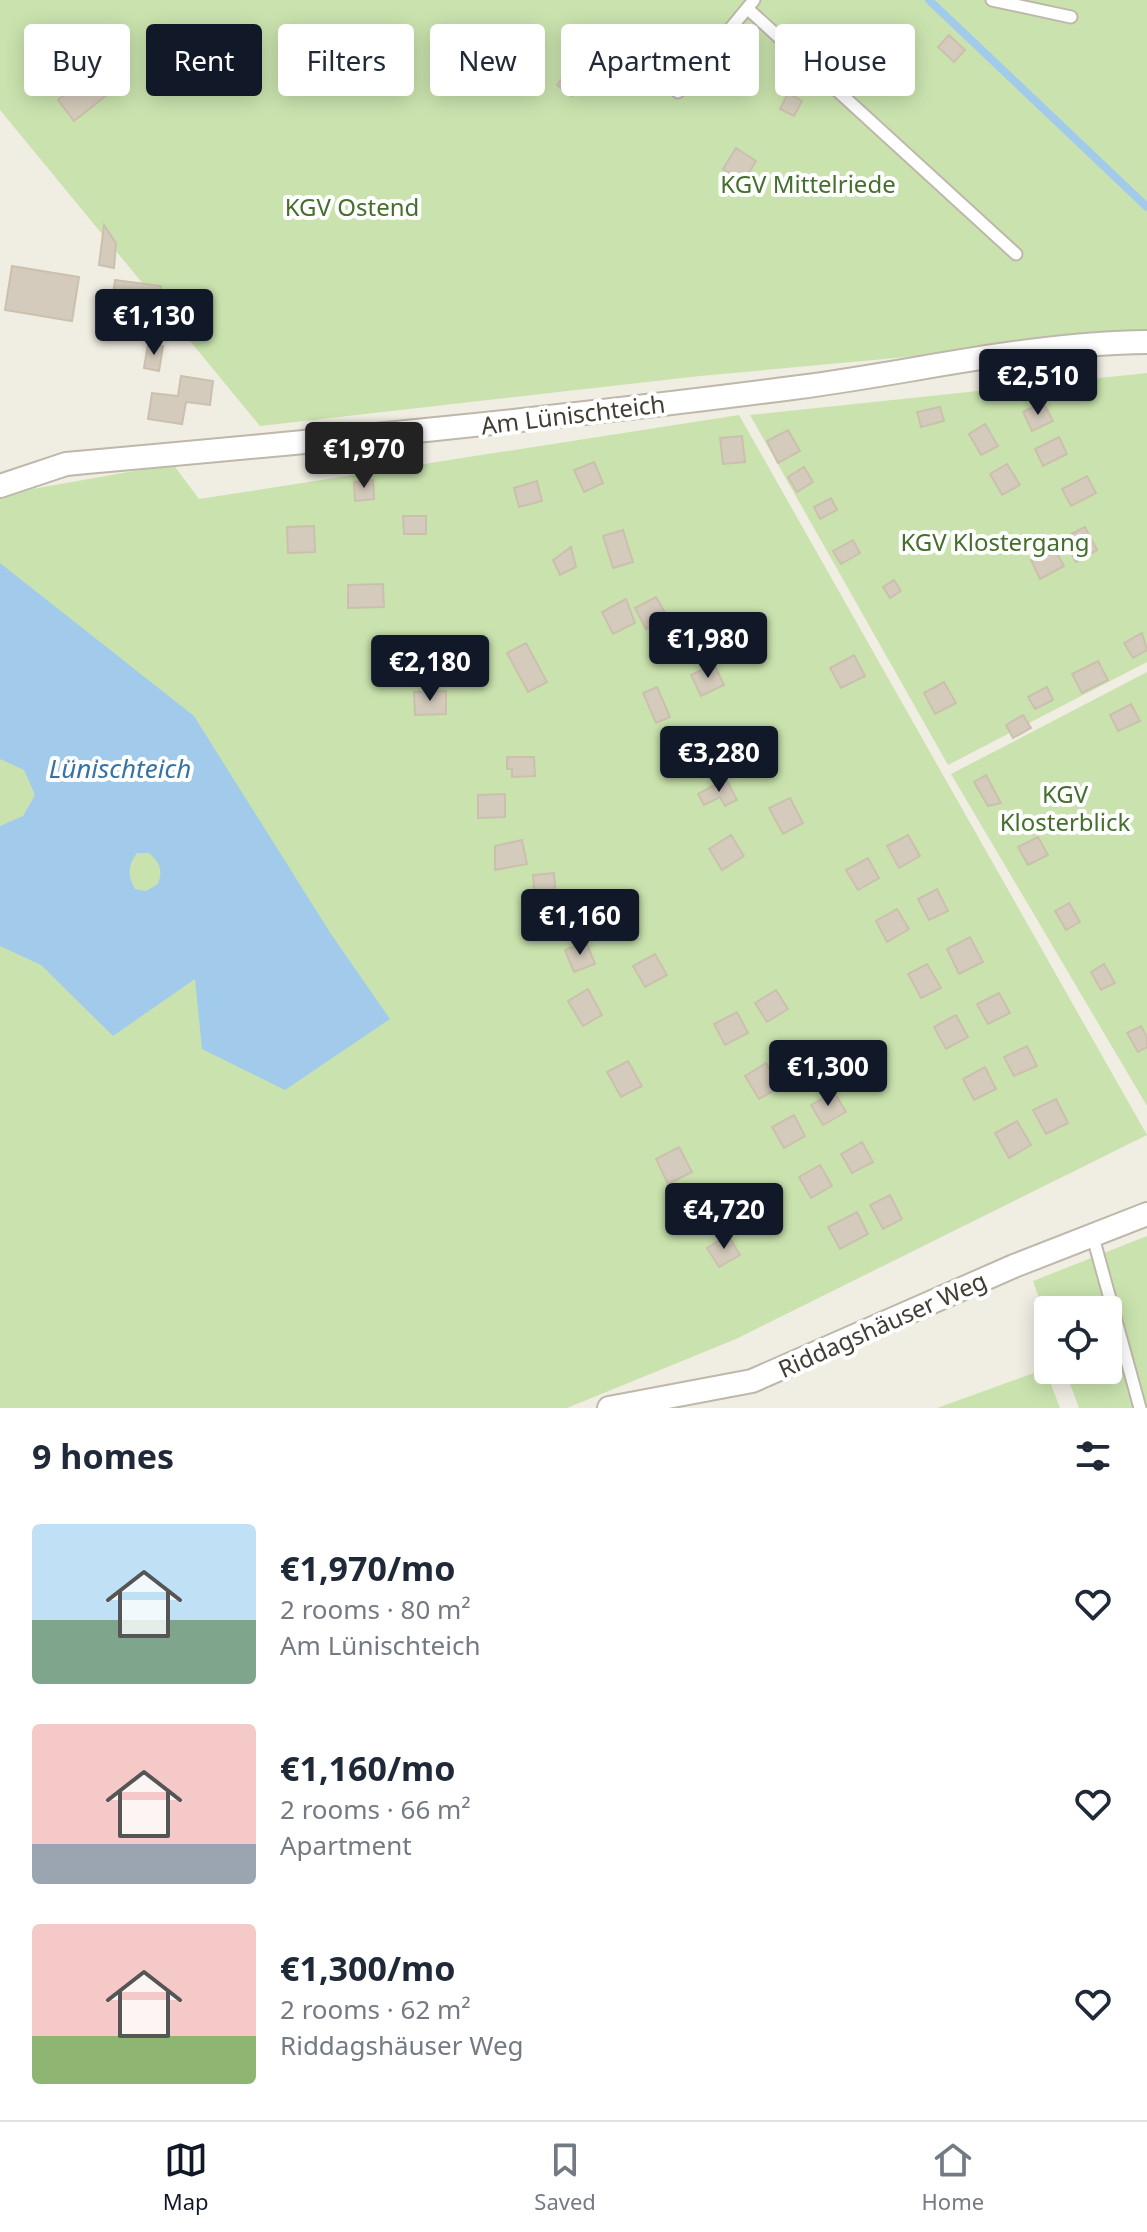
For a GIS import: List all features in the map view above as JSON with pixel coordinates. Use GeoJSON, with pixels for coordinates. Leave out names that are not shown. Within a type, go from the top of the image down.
{"type":"FeatureCollection","features":[{"type":"Feature","properties":{"kind":"street","name":"Am Lünischteich"},"geometry":{"type":"LineString","coordinates":[[0,486],[66,464],[548,418],[801,387],[1090,342],[1147,342]]}},
{"type":"Feature","properties":{"kind":"street","name":"Riddagshäuser Weg"},"geometry":{"type":"LineString","coordinates":[[609,1408],[752,1381],[1014,1266],[1147,1214]]}},
{"type":"Feature","properties":{"kind":"lane"},"geometry":{"type":"LineString","coordinates":[[992,0],[1071,17]]}},
{"type":"Feature","properties":{"kind":"lane"},"geometry":{"type":"LineString","coordinates":[[734,24],[751,4],[1016,254]]}},
{"type":"Feature","properties":{"kind":"lane"},"geometry":{"type":"LineString","coordinates":[[1093,1237],[1140,1408]]}},
{"type":"Feature","properties":{"kind":"green space"},"geometry":{"type":"Polygon","coordinates":[[[0,0],[1147,0],[1147,335],[700,376],[260,426],[0,110],[0,0]]]}},
{"type":"Feature","properties":{"kind":"green space","name":"KGV Klostergang"},"geometry":{"type":"Polygon","coordinates":[[[1147,373],[1147,662],[948,765],[750,415],[1147,373]]]}},
{"type":"Feature","properties":{"kind":"green space"},"geometry":{"type":"Polygon","coordinates":[[[739,415],[1147,1135],[736,1339],[567,1408],[0,1408],[0,499],[10,493],[173,464],[199,499],[739,415]]]}},
{"type":"Feature","properties":{"kind":"green space","name":"KGV Klosterblick"},"geometry":{"type":"Polygon","coordinates":[[[1147,672],[1147,1106],[951,774],[1147,672]]]}},
{"type":"Feature","properties":{"kind":"green space"},"geometry":{"type":"Polygon","coordinates":[[[1147,1236],[1147,1408],[1079,1408],[1070,1384],[1122,1384],[1122,1296],[1038,1296],[1033,1281],[1147,1236]]]}},
{"type":"Feature","properties":{"kind":"green space"},"geometry":{"type":"Polygon","coordinates":[[[1034,1373],[1034,1384],[1051,1384],[1060,1408],[937,1408],[1034,1373]]]}},
{"type":"Feature","properties":{"kind":"water","name":"Lünischteich"},"geometry":{"type":"Polygon","coordinates":[[[0,563],[194,716],[331,934],[390,1019],[285,1090],[202,1049],[195,979],[113,1036],[41,965],[0,946],[0,826],[23,816],[35,795],[24,770],[0,759],[0,563]],[[137,853],[132,862],[130,875],[135,889],[146,891],[158,884],[160,867],[149,853],[137,853]]]}},
{"type":"Feature","properties":{"kind":"building"},"geometry":{"type":"Polygon","coordinates":[[[949,35],[965,50],[954,62],[938,47],[949,35]]]}},
{"type":"Feature","properties":{"kind":"building"},"geometry":{"type":"Polygon","coordinates":[[[63,96],[106,96],[74,121],[58,100],[63,96]]]}},
{"type":"Feature","properties":{"kind":"building"},"geometry":{"type":"Polygon","coordinates":[[[786,96],[802,101],[794,116],[780,109],[786,96]]]}},
{"type":"Feature","properties":{"kind":"building"},"geometry":{"type":"Polygon","coordinates":[[[736,148],[756,161],[743,182],[723,169],[736,148]]]}},
{"type":"Feature","properties":{"kind":"building"},"geometry":{"type":"Polygon","coordinates":[[[104,225],[116,243],[114,268],[99,265],[104,225]]]}},
{"type":"Feature","properties":{"kind":"building"},"geometry":{"type":"Polygon","coordinates":[[[12,266],[79,277],[72,321],[5,310],[12,266]]]}},
{"type":"Feature","properties":{"kind":"building"},"geometry":{"type":"Polygon","coordinates":[[[115,280],[161,286],[154,339],[108,332],[115,280]]]}},
{"type":"Feature","properties":{"kind":"building"},"geometry":{"type":"Polygon","coordinates":[[[148,344],[163,346],[159,371],[144,368],[148,344]]]}},
{"type":"Feature","properties":{"kind":"building"},"geometry":{"type":"Polygon","coordinates":[[[181,376],[213,381],[210,405],[186,402],[182,424],[148,419],[152,393],[178,396],[181,376]]]}},
{"type":"Feature","properties":{"kind":"building"},"geometry":{"type":"Polygon","coordinates":[[[1043,402],[1053,421],[1032,431],[1023,412],[1043,402]]]}},
{"type":"Feature","properties":{"kind":"building"},"geometry":{"type":"Polygon","coordinates":[[[940,407],[944,421],[921,427],[917,412],[940,407]]]}},
{"type":"Feature","properties":{"kind":"building"},"geometry":{"type":"Polygon","coordinates":[[[985,424],[998,446],[981,455],[969,434],[985,424]]]}},
{"type":"Feature","properties":{"kind":"building"},"geometry":{"type":"Polygon","coordinates":[[[788,430],[800,451],[778,463],[767,441],[788,430]]]}},
{"type":"Feature","properties":{"kind":"building"},"geometry":{"type":"Polygon","coordinates":[[[742,436],[745,462],[723,464],[720,438],[742,436]]]}},
{"type":"Feature","properties":{"kind":"building"},"geometry":{"type":"Polygon","coordinates":[[[1059,437],[1067,454],[1043,466],[1035,449],[1059,437]]]}},
{"type":"Feature","properties":{"kind":"building"},"geometry":{"type":"Polygon","coordinates":[[[594,462],[603,483],[584,492],[574,470],[594,462]]]}},
{"type":"Feature","properties":{"kind":"building"},"geometry":{"type":"Polygon","coordinates":[[[1007,464],[1020,485],[1002,495],[990,474],[1007,464]]]}},
{"type":"Feature","properties":{"kind":"building"},"geometry":{"type":"Polygon","coordinates":[[[804,467],[813,482],[797,492],[788,477],[804,467]]]}},
{"type":"Feature","properties":{"kind":"building"},"geometry":{"type":"Polygon","coordinates":[[[1087,476],[1096,493],[1071,506],[1062,489],[1087,476]]]}},
{"type":"Feature","properties":{"kind":"building"},"geometry":{"type":"Polygon","coordinates":[[[373,480],[374,499],[355,501],[354,482],[373,480]]]}},
{"type":"Feature","properties":{"kind":"building"},"geometry":{"type":"Polygon","coordinates":[[[537,481],[542,501],[519,507],[514,488],[537,481]]]}},
{"type":"Feature","properties":{"kind":"building"},"geometry":{"type":"Polygon","coordinates":[[[831,498],[837,510],[820,519],[814,507],[831,498]]]}},
{"type":"Feature","properties":{"kind":"building"},"geometry":{"type":"Polygon","coordinates":[[[403,516],[426,516],[426,534],[404,534],[403,516]]]}},
{"type":"Feature","properties":{"kind":"building"},"geometry":{"type":"Polygon","coordinates":[[[314,526],[315,552],[288,553],[287,527],[314,526]]]}},
{"type":"Feature","properties":{"kind":"building"},"geometry":{"type":"Polygon","coordinates":[[[1085,527],[1097,550],[1076,562],[1063,538],[1085,527]]]}},
{"type":"Feature","properties":{"kind":"building"},"geometry":{"type":"Polygon","coordinates":[[[623,530],[633,562],[613,568],[603,536],[623,530]]]}},
{"type":"Feature","properties":{"kind":"building"},"geometry":{"type":"Polygon","coordinates":[[[853,540],[860,553],[841,564],[833,551],[853,540]]]}},
{"type":"Feature","properties":{"kind":"building"},"geometry":{"type":"Polygon","coordinates":[[[571,547],[576,567],[560,575],[553,560],[571,547]]]}},
{"type":"Feature","properties":{"kind":"building"},"geometry":{"type":"Polygon","coordinates":[[[1054,548],[1064,566],[1040,579],[1031,560],[1054,548]]]}},
{"type":"Feature","properties":{"kind":"building"},"geometry":{"type":"Polygon","coordinates":[[[894,580],[901,591],[890,598],[883,587],[894,580]]]}},
{"type":"Feature","properties":{"kind":"building"},"geometry":{"type":"Polygon","coordinates":[[[383,584],[384,607],[348,608],[348,585],[383,584]]]}},
{"type":"Feature","properties":{"kind":"building"},"geometry":{"type":"Polygon","coordinates":[[[656,597],[668,618],[646,629],[635,608],[656,597]]]}},
{"type":"Feature","properties":{"kind":"building"},"geometry":{"type":"Polygon","coordinates":[[[626,599],[635,623],[613,634],[602,612],[626,599]]]}},
{"type":"Feature","properties":{"kind":"building"},"geometry":{"type":"Polygon","coordinates":[[[1142,633],[1147,650],[1133,658],[1124,643],[1142,633]]]}},
{"type":"Feature","properties":{"kind":"building"},"geometry":{"type":"Polygon","coordinates":[[[526,643],[547,682],[528,692],[507,653],[526,643]]]}},
{"type":"Feature","properties":{"kind":"building"},"geometry":{"type":"Polygon","coordinates":[[[854,655],[865,676],[841,688],[830,668],[854,655]]]}},
{"type":"Feature","properties":{"kind":"building"},"geometry":{"type":"Polygon","coordinates":[[[1098,661],[1108,680],[1082,693],[1072,674],[1098,661]]]}},
{"type":"Feature","properties":{"kind":"building"},"geometry":{"type":"Polygon","coordinates":[[[714,664],[724,685],[701,696],[691,675],[714,664]]]}},
{"type":"Feature","properties":{"kind":"building"},"geometry":{"type":"Polygon","coordinates":[[[944,682],[956,703],[935,714],[924,693],[944,682]]]}},
{"type":"Feature","properties":{"kind":"building"},"geometry":{"type":"Polygon","coordinates":[[[657,687],[670,717],[656,723],[643,693],[657,687]]]}},
{"type":"Feature","properties":{"kind":"building"},"geometry":{"type":"Polygon","coordinates":[[[1047,687],[1053,700],[1035,709],[1028,697],[1047,687]]]}},
{"type":"Feature","properties":{"kind":"building"},"geometry":{"type":"Polygon","coordinates":[[[446,691],[446,714],[415,715],[414,692],[446,691]]]}},
{"type":"Feature","properties":{"kind":"building"},"geometry":{"type":"Polygon","coordinates":[[[1131,704],[1140,721],[1118,731],[1110,715],[1131,704]]]}},
{"type":"Feature","properties":{"kind":"building"},"geometry":{"type":"Polygon","coordinates":[[[1023,715],[1031,728],[1013,738],[1006,725],[1023,715]]]}},
{"type":"Feature","properties":{"kind":"building"},"geometry":{"type":"Polygon","coordinates":[[[747,729],[756,748],[740,756],[730,737],[747,729]]]}},
{"type":"Feature","properties":{"kind":"building"},"geometry":{"type":"Polygon","coordinates":[[[507,757],[534,757],[535,776],[512,777],[512,769],[507,769],[507,757]]]}},
{"type":"Feature","properties":{"kind":"building"},"geometry":{"type":"Polygon","coordinates":[[[986,775],[1001,803],[988,806],[974,782],[986,775]]]}},
{"type":"Feature","properties":{"kind":"building"},"geometry":{"type":"Polygon","coordinates":[[[726,779],[737,800],[725,806],[720,797],[704,805],[698,794],[726,779]]]}},
{"type":"Feature","properties":{"kind":"building"},"geometry":{"type":"Polygon","coordinates":[[[505,794],[505,817],[478,818],[478,795],[505,794]]]}},
{"type":"Feature","properties":{"kind":"building"},"geometry":{"type":"Polygon","coordinates":[[[790,798],[803,823],[783,834],[769,808],[790,798]]]}},
{"type":"Feature","properties":{"kind":"building"},"geometry":{"type":"Polygon","coordinates":[[[731,835],[744,856],[722,870],[709,849],[731,835]]]}},
{"type":"Feature","properties":{"kind":"building"},"geometry":{"type":"Polygon","coordinates":[[[908,835],[920,856],[899,868],[887,846],[908,835]]]}},
{"type":"Feature","properties":{"kind":"building"},"geometry":{"type":"Polygon","coordinates":[[[1038,837],[1048,855],[1028,865],[1018,847],[1038,837]]]}},
{"type":"Feature","properties":{"kind":"building"},"geometry":{"type":"Polygon","coordinates":[[[522,840],[527,864],[495,870],[495,846],[522,840]]]}},
{"type":"Feature","properties":{"kind":"building"},"geometry":{"type":"Polygon","coordinates":[[[868,858],[879,878],[858,890],[846,870],[868,858]]]}},
{"type":"Feature","properties":{"kind":"building"},"geometry":{"type":"Polygon","coordinates":[[[554,873],[556,902],[535,903],[533,875],[554,873]]]}},
{"type":"Feature","properties":{"kind":"building"},"geometry":{"type":"Polygon","coordinates":[[[937,889],[948,911],[929,920],[918,899],[937,889]]]}},
{"type":"Feature","properties":{"kind":"building"},"geometry":{"type":"Polygon","coordinates":[[[1069,903],[1080,922],[1066,930],[1055,911],[1069,903]]]}},
{"type":"Feature","properties":{"kind":"building"},"geometry":{"type":"Polygon","coordinates":[[[897,909],[909,929],[887,942],[876,921],[897,909]]]}},
{"type":"Feature","properties":{"kind":"building"},"geometry":{"type":"Polygon","coordinates":[[[970,937],[983,962],[959,974],[947,949],[970,937]]]}},
{"type":"Feature","properties":{"kind":"building"},"geometry":{"type":"Polygon","coordinates":[[[586,942],[595,964],[574,972],[565,950],[586,942]]]}},
{"type":"Feature","properties":{"kind":"building"},"geometry":{"type":"Polygon","coordinates":[[[655,954],[667,975],[645,987],[633,966],[655,954]]]}},
{"type":"Feature","properties":{"kind":"building"},"geometry":{"type":"Polygon","coordinates":[[[927,964],[941,988],[921,998],[908,974],[927,964]]]}},
{"type":"Feature","properties":{"kind":"building"},"geometry":{"type":"Polygon","coordinates":[[[1104,964],[1115,983],[1101,990],[1091,972],[1104,964]]]}},
{"type":"Feature","properties":{"kind":"building"},"geometry":{"type":"Polygon","coordinates":[[[588,989],[602,1015],[583,1026],[568,1001],[588,989]]]}},
{"type":"Feature","properties":{"kind":"building"},"geometry":{"type":"Polygon","coordinates":[[[776,990],[788,1009],[767,1022],[755,1003],[776,990]]]}},
{"type":"Feature","properties":{"kind":"building"},"geometry":{"type":"Polygon","coordinates":[[[999,993],[1010,1013],[988,1024],[977,1004],[999,993]]]}},
{"type":"Feature","properties":{"kind":"building"},"geometry":{"type":"Polygon","coordinates":[[[737,1012],[748,1033],[725,1045],[714,1024],[737,1012]]]}},
{"type":"Feature","properties":{"kind":"building"},"geometry":{"type":"Polygon","coordinates":[[[956,1015],[968,1037],[946,1049],[934,1027],[956,1015]]]}},
{"type":"Feature","properties":{"kind":"building"},"geometry":{"type":"Polygon","coordinates":[[[1141,1026],[1147,1037],[1147,1047],[1138,1052],[1127,1033],[1141,1026]]]}},
{"type":"Feature","properties":{"kind":"building"},"geometry":{"type":"Polygon","coordinates":[[[807,1042],[819,1065],[796,1076],[785,1053],[807,1042]]]}},
{"type":"Feature","properties":{"kind":"building"},"geometry":{"type":"Polygon","coordinates":[[[1027,1046],[1037,1066],[1014,1076],[1004,1057],[1027,1046]]]}},
{"type":"Feature","properties":{"kind":"building"},"geometry":{"type":"Polygon","coordinates":[[[628,1061],[642,1086],[621,1097],[607,1072],[628,1061]]]}},
{"type":"Feature","properties":{"kind":"building"},"geometry":{"type":"Polygon","coordinates":[[[766,1063],[780,1087],[759,1099],[745,1076],[766,1063]]]}},
{"type":"Feature","properties":{"kind":"building"},"geometry":{"type":"Polygon","coordinates":[[[985,1067],[996,1089],[974,1100],[963,1079],[985,1067]]]}},
{"type":"Feature","properties":{"kind":"building"},"geometry":{"type":"Polygon","coordinates":[[[834,1092],[846,1112],[823,1125],[811,1105],[834,1092]]]}},
{"type":"Feature","properties":{"kind":"building"},"geometry":{"type":"Polygon","coordinates":[[[1056,1099],[1068,1123],[1046,1134],[1033,1110],[1056,1099]]]}},
{"type":"Feature","properties":{"kind":"building"},"geometry":{"type":"Polygon","coordinates":[[[794,1115],[805,1136],[784,1148],[772,1127],[794,1115]]]}},
{"type":"Feature","properties":{"kind":"building"},"geometry":{"type":"Polygon","coordinates":[[[1017,1121],[1031,1145],[1009,1158],[995,1133],[1017,1121]]]}},
{"type":"Feature","properties":{"kind":"building"},"geometry":{"type":"Polygon","coordinates":[[[862,1142],[873,1162],[852,1173],[841,1154],[862,1142]]]}},
{"type":"Feature","properties":{"kind":"building"},"geometry":{"type":"Polygon","coordinates":[[[679,1147],[692,1172],[668,1184],[656,1159],[679,1147]]]}},
{"type":"Feature","properties":{"kind":"building"},"geometry":{"type":"Polygon","coordinates":[[[820,1165],[832,1186],[811,1198],[799,1177],[820,1165]]]}},
{"type":"Feature","properties":{"kind":"building"},"geometry":{"type":"Polygon","coordinates":[[[890,1195],[902,1219],[883,1229],[870,1205],[890,1195]]]}},
{"type":"Feature","properties":{"kind":"building"},"geometry":{"type":"Polygon","coordinates":[[[857,1212],[868,1234],[840,1249],[828,1227],[857,1212]]]}},
{"type":"Feature","properties":{"kind":"building"},"geometry":{"type":"Polygon","coordinates":[[[728,1235],[740,1255],[719,1267],[707,1248],[728,1235]]]}},
{"type":"Feature","properties":{"kind":"waterway"},"geometry":{"type":"LineString","coordinates":[[929,0],[1147,207]]}},
{"type":"Feature","properties":{"kind":"park label","name":"KGV Mittelriede"},"geometry":{"type":"Point","coordinates":[808,183]}},
{"type":"Feature","properties":{"kind":"park label","name":"KGV Ostend"},"geometry":{"type":"Point","coordinates":[352,206]}}]}
